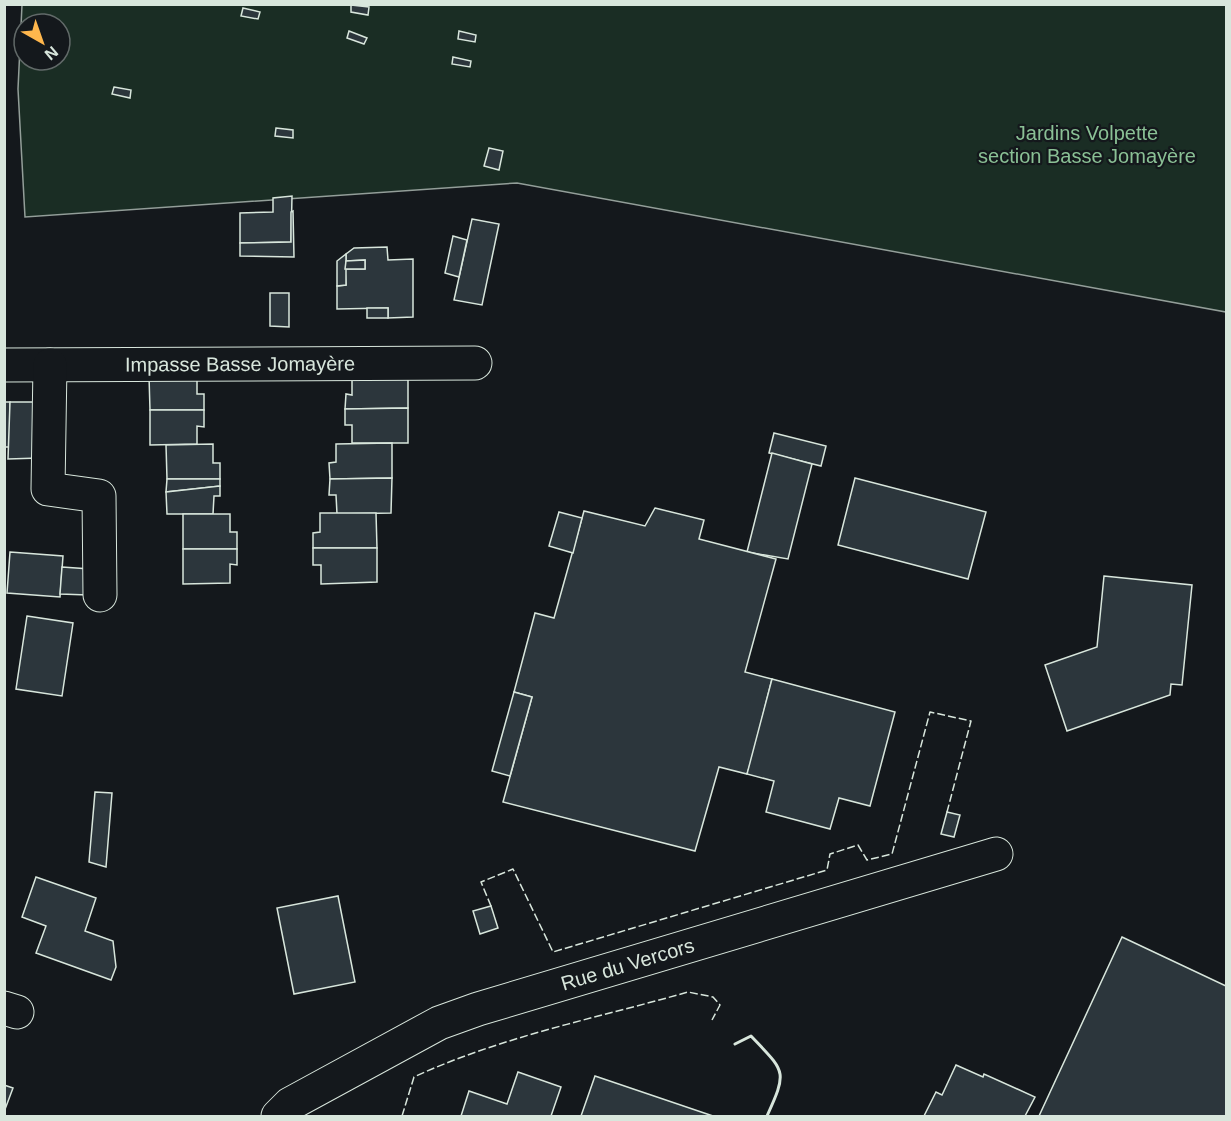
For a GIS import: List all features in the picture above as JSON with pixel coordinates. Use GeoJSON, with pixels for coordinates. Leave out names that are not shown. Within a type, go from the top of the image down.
{"type":"FeatureCollection","features":[{"type":"Feature","properties":{"kind":"street","name":"Impasse Basse Jomayère"},"geometry":{"type":"LineString","coordinates":[[4,365],[475,363]]}},
{"type":"Feature","properties":{"kind":"street"},"geometry":{"type":"LineString","coordinates":[[50,365],[48,489],[99,496],[100,595]]}},
{"type":"Feature","properties":{"kind":"street","name":"Rue du Vercors"},"geometry":{"type":"LineString","coordinates":[[278,1116],[290,1104],[439,1023],[478,1009],[996,854]]}},
{"type":"Feature","properties":{"kind":"green space","name":"Jardins Volpette section Basse Jomayère"},"geometry":{"type":"Polygon","coordinates":[[[22,5],[1226,5],[1226,312],[517,183],[25,217],[19,72],[72,72],[72,12],[22,12],[22,5]]]}},
{"type":"Feature","properties":{"kind":"building"},"geometry":{"type":"Polygon","coordinates":[[[351,5],[369,7],[368,15],[351,12],[351,5]]]}},
{"type":"Feature","properties":{"kind":"building"},"geometry":{"type":"Polygon","coordinates":[[[243,8],[260,12],[258,19],[241,16],[243,8]]]}},
{"type":"Feature","properties":{"kind":"building"},"geometry":{"type":"Polygon","coordinates":[[[349,31],[367,38],[364,44],[347,38],[349,31]]]}},
{"type":"Feature","properties":{"kind":"building"},"geometry":{"type":"Polygon","coordinates":[[[459,31],[476,35],[475,42],[458,39],[459,31]]]}},
{"type":"Feature","properties":{"kind":"building"},"geometry":{"type":"Polygon","coordinates":[[[453,57],[471,61],[470,67],[452,64],[453,57]]]}},
{"type":"Feature","properties":{"kind":"building"},"geometry":{"type":"Polygon","coordinates":[[[114,87],[131,90],[130,98],[112,94],[114,87]]]}},
{"type":"Feature","properties":{"kind":"building"},"geometry":{"type":"Polygon","coordinates":[[[276,128],[293,130],[293,138],[275,136],[276,128]]]}},
{"type":"Feature","properties":{"kind":"building"},"geometry":{"type":"Polygon","coordinates":[[[489,148],[503,151],[499,170],[484,166],[489,148]]]}},
{"type":"Feature","properties":{"kind":"building"},"geometry":{"type":"Polygon","coordinates":[[[292,196],[291,242],[240,243],[240,213],[273,212],[273,198],[292,196]]]}},
{"type":"Feature","properties":{"kind":"building"},"geometry":{"type":"Polygon","coordinates":[[[293,211],[294,257],[240,256],[240,243],[291,242],[291,212],[293,211]]]}},
{"type":"Feature","properties":{"kind":"building"},"geometry":{"type":"Polygon","coordinates":[[[472,219],[499,224],[482,305],[454,300],[472,219]]]}},
{"type":"Feature","properties":{"kind":"building"},"geometry":{"type":"Polygon","coordinates":[[[453,236],[467,240],[459,277],[445,273],[453,236]]]}},
{"type":"Feature","properties":{"kind":"building"},"geometry":{"type":"Polygon","coordinates":[[[387,247],[388,260],[413,259],[413,317],[388,318],[388,308],[337,309],[337,286],[346,285],[345,269],[365,269],[365,260],[346,261],[346,254],[354,248],[387,247]]]}},
{"type":"Feature","properties":{"kind":"building"},"geometry":{"type":"Polygon","coordinates":[[[346,254],[346,285],[337,286],[337,261],[346,254]]]}},
{"type":"Feature","properties":{"kind":"building"},"geometry":{"type":"Polygon","coordinates":[[[365,260],[365,269],[345,269],[346,261],[365,260]]]}},
{"type":"Feature","properties":{"kind":"building"},"geometry":{"type":"Polygon","coordinates":[[[270,293],[289,293],[289,327],[270,326],[270,293]]]}},
{"type":"Feature","properties":{"kind":"building"},"geometry":{"type":"Polygon","coordinates":[[[367,308],[388,308],[388,318],[367,318],[367,308]]]}},
{"type":"Feature","properties":{"kind":"building"},"geometry":{"type":"Polygon","coordinates":[[[149,376],[197,376],[197,394],[204,394],[204,410],[150,410],[149,376]]]}},
{"type":"Feature","properties":{"kind":"building"},"geometry":{"type":"Polygon","coordinates":[[[352,376],[408,376],[408,408],[345,409],[346,394],[352,395],[352,376]]]}},
{"type":"Feature","properties":{"kind":"building"},"geometry":{"type":"Polygon","coordinates":[[[4,402],[10,402],[10,447],[4,447],[4,402]]]}},
{"type":"Feature","properties":{"kind":"building"},"geometry":{"type":"Polygon","coordinates":[[[10,402],[39,402],[39,458],[8,459],[10,402]]]}},
{"type":"Feature","properties":{"kind":"building"},"geometry":{"type":"Polygon","coordinates":[[[408,408],[408,443],[352,443],[352,425],[345,425],[345,409],[408,408]]]}},
{"type":"Feature","properties":{"kind":"building"},"geometry":{"type":"Polygon","coordinates":[[[150,410],[204,410],[204,427],[197,426],[197,444],[150,445],[150,410]]]}},
{"type":"Feature","properties":{"kind":"building"},"geometry":{"type":"Polygon","coordinates":[[[774,433],[826,446],[821,466],[769,453],[774,433]]]}},
{"type":"Feature","properties":{"kind":"building"},"geometry":{"type":"Polygon","coordinates":[[[392,443],[392,478],[330,479],[329,463],[336,462],[336,444],[392,443]]]}},
{"type":"Feature","properties":{"kind":"building"},"geometry":{"type":"Polygon","coordinates":[[[213,444],[213,463],[220,463],[220,479],[167,479],[166,445],[213,444]]]}},
{"type":"Feature","properties":{"kind":"building"},"geometry":{"type":"Polygon","coordinates":[[[772,453],[812,464],[788,559],[747,552],[772,453]]]}},
{"type":"Feature","properties":{"kind":"building"},"geometry":{"type":"Polygon","coordinates":[[[392,478],[391,513],[337,514],[336,495],[329,495],[330,479],[392,478]]]}},
{"type":"Feature","properties":{"kind":"building"},"geometry":{"type":"Polygon","coordinates":[[[855,478],[986,512],[968,579],[838,545],[855,478]]]}},
{"type":"Feature","properties":{"kind":"building"},"geometry":{"type":"Polygon","coordinates":[[[167,479],[220,479],[220,486],[166,492],[167,479]]]}},
{"type":"Feature","properties":{"kind":"building"},"geometry":{"type":"Polygon","coordinates":[[[220,486],[220,496],[214,496],[213,514],[167,514],[166,492],[220,486]]]}},
{"type":"Feature","properties":{"kind":"building"},"geometry":{"type":"Polygon","coordinates":[[[655,508],[704,520],[699,539],[776,559],[745,672],[772,679],[752,759],[747,774],[719,767],[695,851],[503,802],[532,697],[514,692],[535,613],[554,618],[584,511],[645,526],[655,508]]]}},
{"type":"Feature","properties":{"kind":"building"},"geometry":{"type":"Polygon","coordinates":[[[559,512],[582,518],[573,553],[549,546],[559,512]]]}},
{"type":"Feature","properties":{"kind":"building"},"geometry":{"type":"Polygon","coordinates":[[[320,513],[376,513],[377,548],[313,548],[313,533],[320,532],[320,513]]]}},
{"type":"Feature","properties":{"kind":"building"},"geometry":{"type":"Polygon","coordinates":[[[183,514],[230,514],[230,532],[237,532],[237,549],[183,549],[183,514]]]}},
{"type":"Feature","properties":{"kind":"building"},"geometry":{"type":"Polygon","coordinates":[[[313,548],[377,548],[377,582],[321,584],[321,565],[313,565],[313,548]]]}},
{"type":"Feature","properties":{"kind":"building"},"geometry":{"type":"Polygon","coordinates":[[[183,549],[237,549],[237,565],[230,564],[230,583],[183,584],[183,549]]]}},
{"type":"Feature","properties":{"kind":"building"},"geometry":{"type":"Polygon","coordinates":[[[10,552],[63,556],[60,597],[7,593],[10,552]]]}},
{"type":"Feature","properties":{"kind":"building"},"geometry":{"type":"Polygon","coordinates":[[[62,567],[90,569],[88,595],[60,594],[62,567]]]}},
{"type":"Feature","properties":{"kind":"building"},"geometry":{"type":"Polygon","coordinates":[[[1104,576],[1192,585],[1182,685],[1171,684],[1170,695],[1067,731],[1045,665],[1097,647],[1104,576]]]}},
{"type":"Feature","properties":{"kind":"building"},"geometry":{"type":"Polygon","coordinates":[[[27,616],[73,623],[62,696],[16,689],[27,616]]]}},
{"type":"Feature","properties":{"kind":"building"},"geometry":{"type":"Polygon","coordinates":[[[772,679],[895,712],[870,806],[839,798],[830,829],[766,812],[774,781],[747,774],[772,679]]]}},
{"type":"Feature","properties":{"kind":"building"},"geometry":{"type":"Polygon","coordinates":[[[514,692],[532,697],[510,776],[492,771],[514,692]]]}},
{"type":"Feature","properties":{"kind":"building"},"geometry":{"type":"Polygon","coordinates":[[[95,792],[112,793],[106,867],[89,862],[95,792]]]}},
{"type":"Feature","properties":{"kind":"building"},"geometry":{"type":"Polygon","coordinates":[[[947,812],[960,815],[954,837],[941,834],[947,812]]]}},
{"type":"Feature","properties":{"kind":"building"},"geometry":{"type":"Polygon","coordinates":[[[36,877],[96,898],[85,931],[113,941],[116,967],[111,980],[36,953],[46,926],[22,917],[36,877]]]}},
{"type":"Feature","properties":{"kind":"building"},"geometry":{"type":"Polygon","coordinates":[[[338,896],[355,982],[294,994],[277,908],[338,896]]]}},
{"type":"Feature","properties":{"kind":"building"},"geometry":{"type":"Polygon","coordinates":[[[491,906],[498,928],[480,934],[473,911],[491,906]]]}},
{"type":"Feature","properties":{"kind":"building"},"geometry":{"type":"Polygon","coordinates":[[[1122,937],[1226,986],[1226,1116],[1039,1116],[1122,937]]]}},
{"type":"Feature","properties":{"kind":"building"},"geometry":{"type":"Polygon","coordinates":[[[956,1065],[983,1077],[984,1074],[1035,1097],[1025,1116],[924,1116],[936,1092],[942,1095],[956,1065]]]}},
{"type":"Feature","properties":{"kind":"building"},"geometry":{"type":"Polygon","coordinates":[[[518,1072],[561,1087],[551,1116],[461,1116],[469,1091],[507,1104],[518,1072]]]}},
{"type":"Feature","properties":{"kind":"building"},"geometry":{"type":"Polygon","coordinates":[[[595,1076],[713,1116],[581,1116],[595,1076]]]}},
{"type":"Feature","properties":{"kind":"building"},"geometry":{"type":"Polygon","coordinates":[[[4,1085],[13,1088],[4,1112],[4,1085]]]}},
{"type":"Feature","properties":{"kind":"fence"},"geometry":{"type":"LineString","coordinates":[[491,906],[481,882],[513,869],[553,952],[827,870],[830,854],[858,845],[867,860],[892,854],[930,712],[971,721],[947,812]]}},
{"type":"Feature","properties":{"kind":"fence"},"geometry":{"type":"LineString","coordinates":[[402,1116],[414,1077],[514,1039],[688,992],[713,997],[720,1005],[712,1020]]}},
{"type":"Feature","properties":{"kind":"wall"},"geometry":{"type":"LineString","coordinates":[[735,1044],[751,1036],[777,1065],[780,1080],[767,1116]]}}]}
